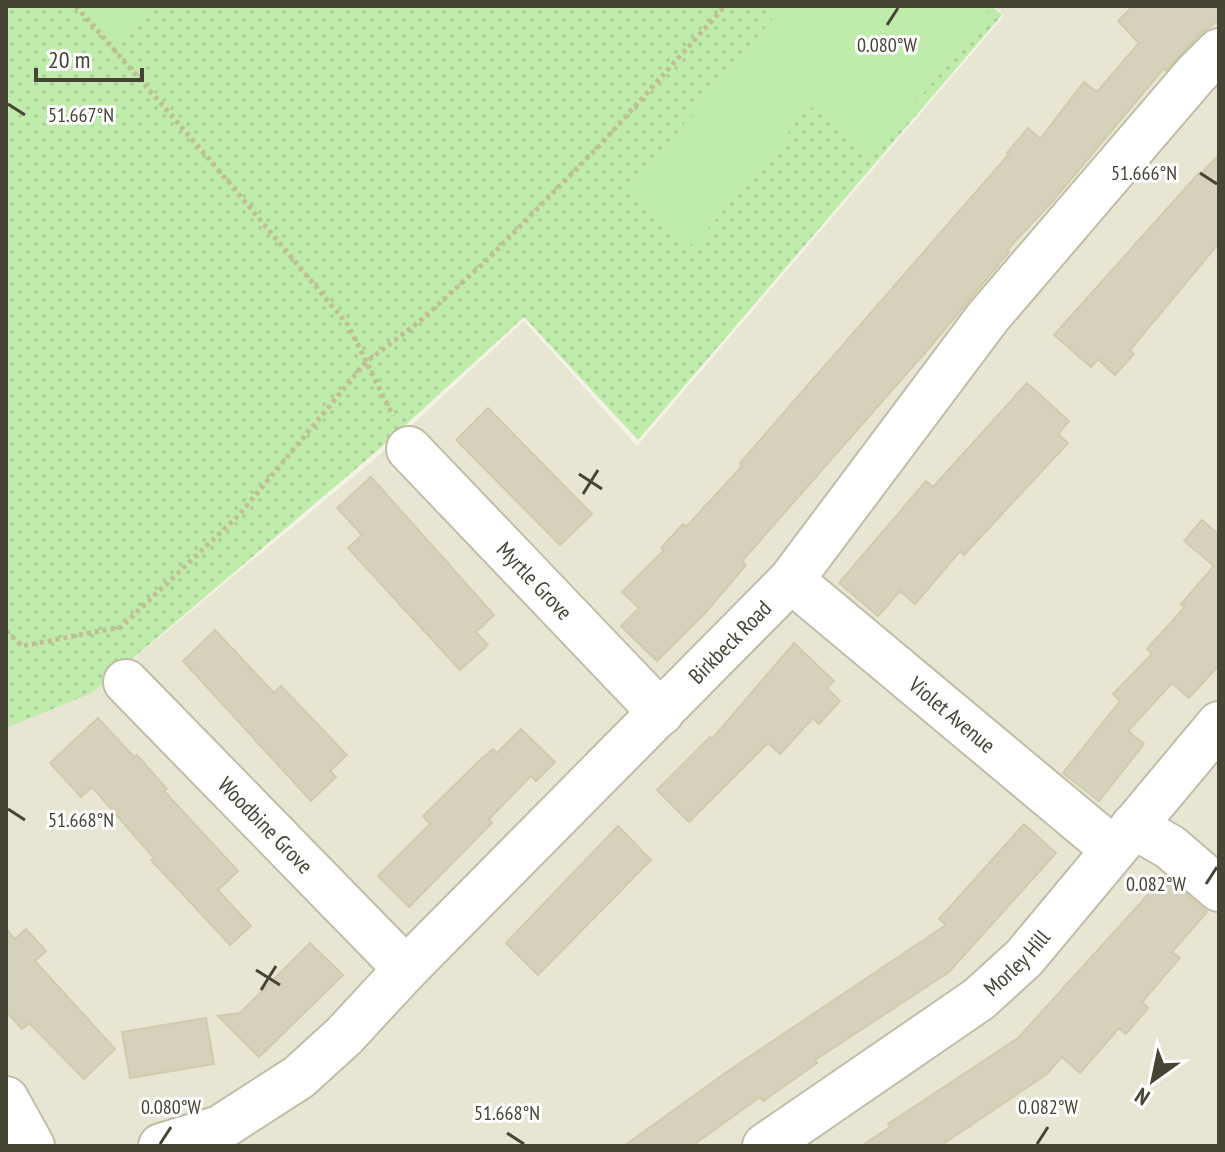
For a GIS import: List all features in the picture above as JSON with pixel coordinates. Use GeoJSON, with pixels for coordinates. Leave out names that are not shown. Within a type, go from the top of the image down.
{"type":"FeatureCollection","features":[{"type":"Feature","properties":{"kind":"street","name":"Birkbeck Road"},"geometry":{"type":"LineString","coordinates":[[161,1146],[220,1128],[299,1077],[344,1036],[406,969],[791,580],[988,317],[1219,51]]}},
{"type":"Feature","properties":{"kind":"street","name":"Myrtle Grove"},"geometry":{"type":"LineString","coordinates":[[409,449],[661,713]]}},
{"type":"Feature","properties":{"kind":"street","name":"Violet Avenue"},"geometry":{"type":"LineString","coordinates":[[791,580],[1123,838],[1170,847],[1219,889]]}},
{"type":"Feature","properties":{"kind":"street","name":"Woodbine Grove"},"geometry":{"type":"LineString","coordinates":[[126,682],[406,969]]}},
{"type":"Feature","properties":{"kind":"street","name":"Morley Hill"},"geometry":{"type":"LineString","coordinates":[[765,1146],[979,999],[1024,958],[1219,724]]}},
{"type":"Feature","properties":{"kind":"street"},"geometry":{"type":"LineString","coordinates":[[6,1099],[32,1146]]}},
{"type":"Feature","properties":{"kind":"path"},"geometry":{"type":"LineString","coordinates":[[76,6],[348,325],[409,449]]}},
{"type":"Feature","properties":{"kind":"path"},"geometry":{"type":"LineString","coordinates":[[6,631],[22,646],[121,627],[239,515],[366,362],[419,322],[488,259],[601,144],[725,6]]}},
{"type":"Feature","properties":{"kind":"shaded area"},"geometry":{"type":"Polygon","coordinates":[[[995,6],[1219,6],[1219,1146],[6,1146],[6,728],[92,693],[376,458],[524,321],[637,446],[1004,16],[995,6]]]}},
{"type":"Feature","properties":{"kind":"green space"},"geometry":{"type":"Polygon","coordinates":[[[6,6],[992,6],[1002,15],[638,440],[524,317],[378,450],[92,693],[6,728],[6,6]]]}},
{"type":"Feature","properties":{"kind":"green space"},"geometry":{"type":"Polygon","coordinates":[[[83,6],[155,6],[113,41],[83,6]]]}},
{"type":"Feature","properties":{"kind":"green space"},"geometry":{"type":"Polygon","coordinates":[[[783,6],[984,6],[992,15],[870,154],[810,106],[694,246],[628,191],[783,6]]]}},
{"type":"Feature","properties":{"kind":"building"},"geometry":{"type":"Polygon","coordinates":[[[1133,6],[1219,6],[1219,20],[1201,33],[1166,71],[1164,68],[1051,203],[1007,250],[1009,252],[930,347],[742,561],[746,565],[705,613],[657,661],[621,626],[639,608],[622,592],[664,550],[661,548],[683,524],[686,527],[742,466],[740,463],[1009,154],[1028,128],[1040,139],[1084,82],[1097,92],[1139,43],[1118,21],[1133,6]]]}},
{"type":"Feature","properties":{"kind":"building"},"geometry":{"type":"Polygon","coordinates":[[[1219,154],[1219,243],[1130,350],[1134,354],[1115,375],[1098,359],[1091,367],[1054,335],[1219,154]]]}},
{"type":"Feature","properties":{"kind":"building"},"geometry":{"type":"Polygon","coordinates":[[[1027,383],[1069,421],[1058,434],[1068,443],[964,555],[960,551],[915,604],[900,591],[878,616],[839,583],[926,481],[933,487],[1027,383]]]}},
{"type":"Feature","properties":{"kind":"building"},"geometry":{"type":"Polygon","coordinates":[[[488,408],[592,514],[560,545],[456,440],[488,408]]]}},
{"type":"Feature","properties":{"kind":"building"},"geometry":{"type":"Polygon","coordinates":[[[371,477],[494,615],[476,632],[488,645],[460,670],[348,548],[362,535],[337,508],[371,477]]]}},
{"type":"Feature","properties":{"kind":"building"},"geometry":{"type":"Polygon","coordinates":[[[1202,520],[1219,535],[1219,665],[1189,698],[1172,683],[1128,731],[1144,744],[1099,801],[1063,773],[1120,701],[1113,694],[1152,654],[1147,649],[1185,607],[1181,604],[1214,566],[1184,541],[1202,520]]]}},
{"type":"Feature","properties":{"kind":"building"},"geometry":{"type":"Polygon","coordinates":[[[215,630],[274,693],[281,686],[347,755],[330,771],[336,777],[311,801],[183,661],[215,630]]]}},
{"type":"Feature","properties":{"kind":"building"},"geometry":{"type":"Polygon","coordinates":[[[794,643],[834,681],[827,688],[840,701],[819,724],[813,718],[780,754],[768,743],[689,822],[657,790],[710,737],[712,739],[794,643]]]}},
{"type":"Feature","properties":{"kind":"building"},"geometry":{"type":"Polygon","coordinates":[[[98,718],[134,757],[137,755],[167,789],[164,791],[238,871],[218,890],[251,926],[230,945],[151,860],[154,858],[92,787],[81,797],[50,763],[98,718]]]}},
{"type":"Feature","properties":{"kind":"building"},"geometry":{"type":"Polygon","coordinates":[[[521,729],[555,762],[536,781],[531,776],[489,819],[492,823],[409,907],[378,876],[430,824],[423,816],[480,760],[493,749],[497,753],[521,729]]]}},
{"type":"Feature","properties":{"kind":"building"},"geometry":{"type":"Polygon","coordinates":[[[1024,824],[1056,853],[949,972],[815,1060],[817,1063],[763,1101],[760,1097],[692,1146],[624,1146],[728,1071],[946,925],[939,919],[1024,824]]]}},
{"type":"Feature","properties":{"kind":"building"},"geometry":{"type":"Polygon","coordinates":[[[618,826],[651,860],[538,975],[506,943],[618,826]]]}},
{"type":"Feature","properties":{"kind":"building"},"geometry":{"type":"Polygon","coordinates":[[[1165,876],[1207,912],[1172,952],[1180,958],[1142,1002],[1148,1008],[1126,1034],[1119,1028],[1080,1073],[1062,1057],[1047,1074],[940,1146],[861,1146],[890,1127],[888,1124],[1018,1038],[1165,876]]]}},
{"type":"Feature","properties":{"kind":"building"},"geometry":{"type":"Polygon","coordinates":[[[6,929],[15,939],[26,929],[46,951],[35,961],[115,1049],[84,1079],[29,1023],[22,1029],[6,1011],[6,929]]]}},
{"type":"Feature","properties":{"kind":"building"},"geometry":{"type":"Polygon","coordinates":[[[310,943],[343,975],[259,1057],[218,1016],[240,1013],[310,943]]]}},
{"type":"Feature","properties":{"kind":"building"},"geometry":{"type":"Polygon","coordinates":[[[206,1018],[214,1064],[130,1078],[122,1032],[206,1018]]]}}]}
